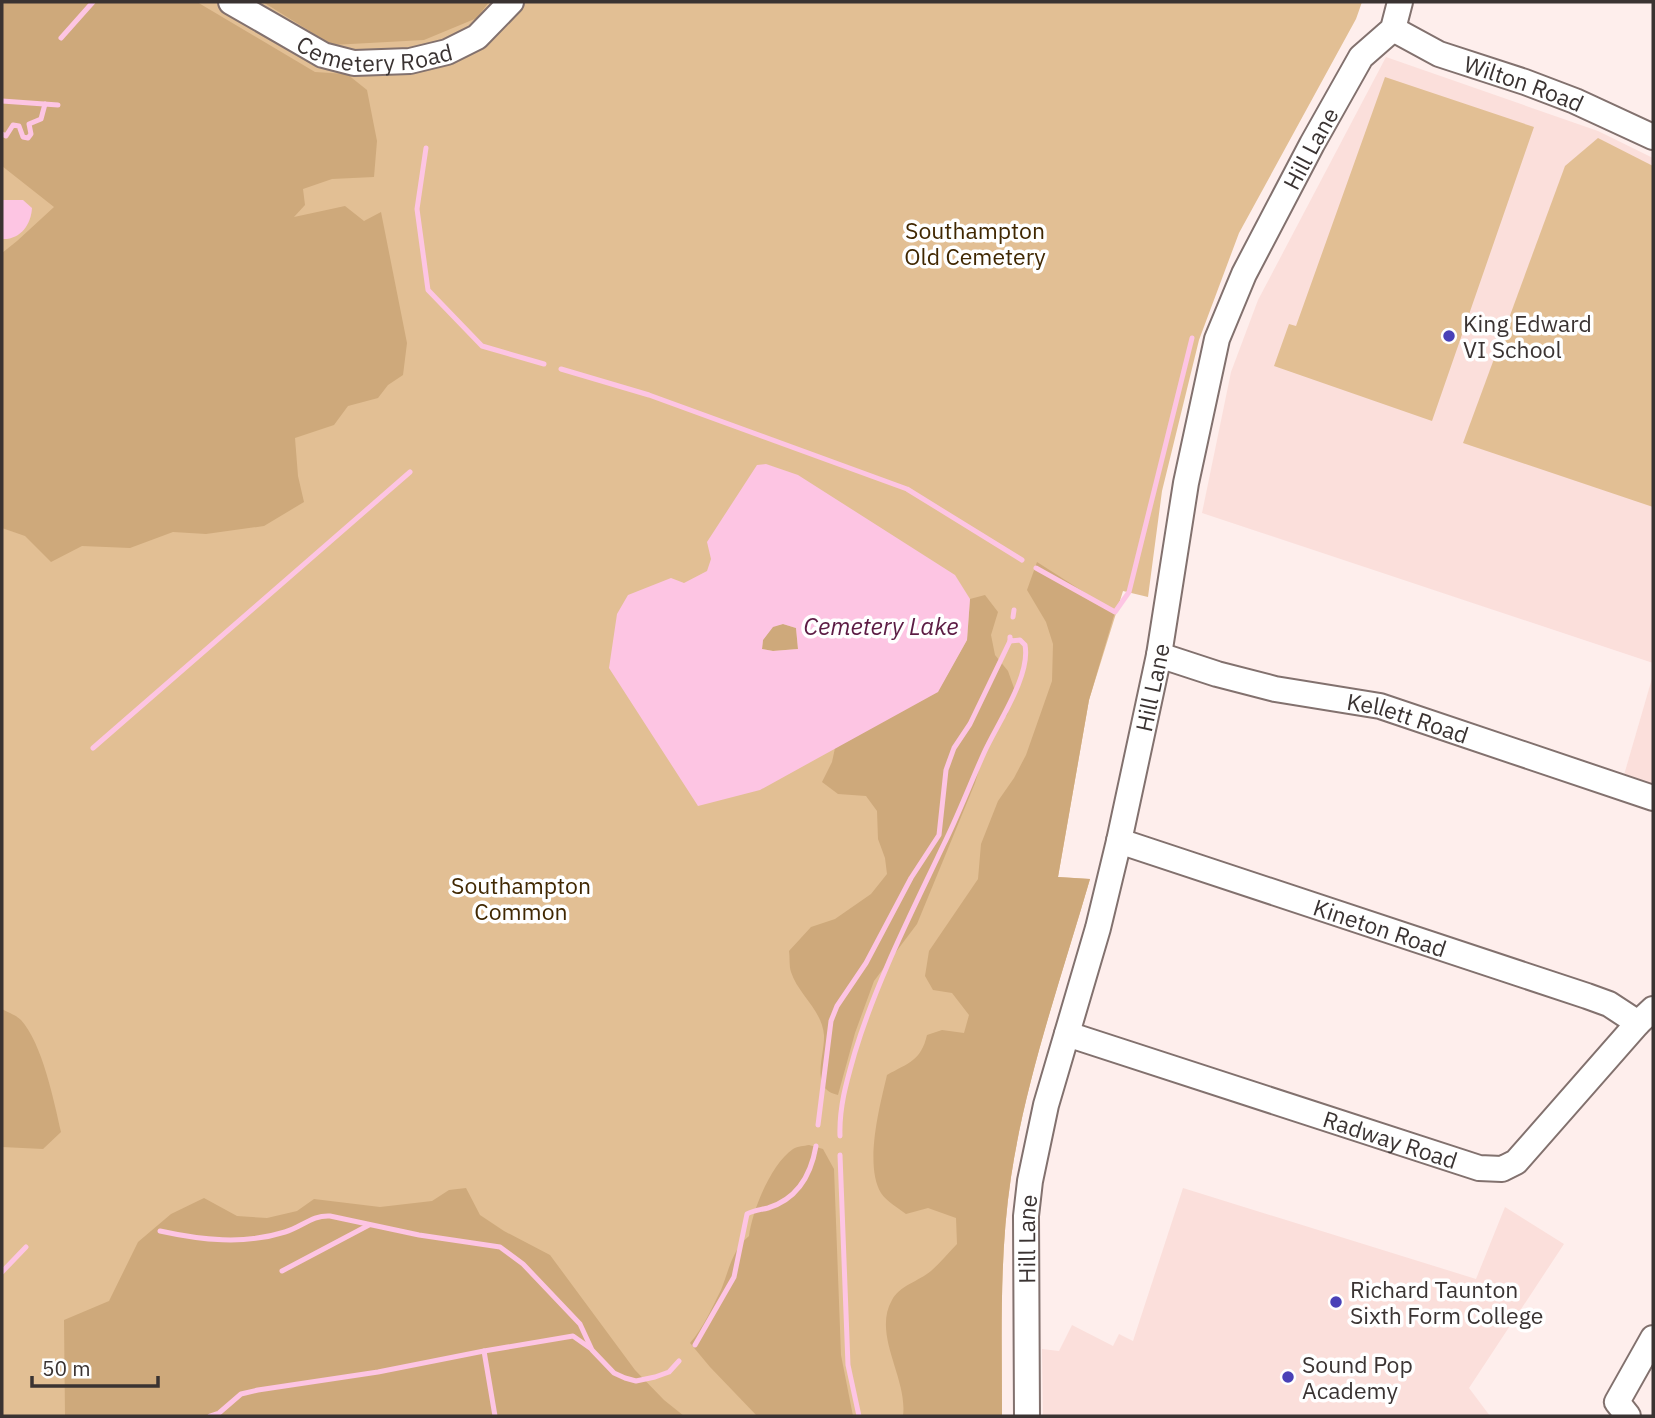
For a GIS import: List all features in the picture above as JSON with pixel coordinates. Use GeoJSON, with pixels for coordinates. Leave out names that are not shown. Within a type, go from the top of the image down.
{"type":"FeatureCollection","features":[{"type":"Feature","properties":{"kind":"street","name":"Cemetery Road"},"geometry":{"type":"LineString","coordinates":[[231,2],[323,55],[354,63],[410,61],[447,52],[477,37],[512,2]]}},
{"type":"Feature","properties":{"kind":"street"},"geometry":{"type":"LineString","coordinates":[[1393,29],[1400,2]]}},
{"type":"Feature","properties":{"kind":"street","name":"Wilton Road"},"geometry":{"type":"LineString","coordinates":[[1393,29],[1439,54],[1538,87],[1653,137]]}},
{"type":"Feature","properties":{"kind":"street","name":"Hill Lane"},"geometry":{"type":"LineString","coordinates":[[1027,1416],[1027,1200],[1046,1105],[1098,928],[1119,841],[1159,655],[1186,483],[1217,340],[1226,314],[1273,216],[1351,73],[1371,47],[1393,29]]}},
{"type":"Feature","properties":{"kind":"street","name":"Kellett Road"},"geometry":{"type":"LineString","coordinates":[[1159,655],[1275,689],[1380,706],[1653,798]]}},
{"type":"Feature","properties":{"kind":"street","name":"Kineton Road"},"geometry":{"type":"LineString","coordinates":[[1119,841],[1645,1016]]}},
{"type":"Feature","properties":{"kind":"street","name":"Radway Road"},"geometry":{"type":"LineString","coordinates":[[1067,1034],[1479,1168],[1502,1170],[1516,1163],[1645,1016]]}},
{"type":"Feature","properties":{"kind":"street"},"geometry":{"type":"LineString","coordinates":[[1628,1416],[1617,1402],[1653,1338]]}},
{"type":"Feature","properties":{"kind":"shaded area"},"geometry":{"type":"Polygon","coordinates":[[[2,2],[197,2],[315,72],[347,74],[367,90],[377,141],[374,177],[332,179],[303,189],[305,205],[294,217],[345,206],[364,221],[381,212],[407,343],[403,375],[388,385],[378,398],[348,406],[334,425],[295,438],[298,476],[304,502],[264,526],[206,534],[173,532],[130,548],[82,546],[51,562],[25,536],[2,528],[2,253],[54,207],[2,166],[2,2]]]}},
{"type":"Feature","properties":{"kind":"shaded area"},"geometry":{"type":"Polygon","coordinates":[[[263,2],[489,2],[477,18],[424,40],[332,45],[263,2]]]}},
{"type":"Feature","properties":{"kind":"shaded area","name":"King Edward VI School"},"geometry":{"type":"Polygon","coordinates":[[[1386,57],[1598,131],[1653,158],[1653,663],[1202,513],[1231,372],[1258,300],[1386,57]]]}},
{"type":"Feature","properties":{"kind":"shaded area"},"geometry":{"type":"Polygon","coordinates":[[[1037,562],[1115,612],[1089,700],[1058,877],[1090,879],[1035,1064],[1011,1177],[1003,1267],[1002,1416],[903,1416],[901,1387],[888,1342],[887,1313],[899,1291],[931,1271],[957,1244],[956,1218],[928,1208],[906,1214],[883,1196],[876,1181],[874,1167],[875,1135],[887,1075],[917,1056],[927,1035],[942,1030],[964,1033],[969,1015],[952,993],[933,990],[925,976],[929,951],[978,879],[981,844],[998,801],[1026,755],[1052,681],[1053,644],[1046,622],[1027,590],[1037,562]]]}},
{"type":"Feature","properties":{"kind":"shaded area"},"geometry":{"type":"Polygon","coordinates":[[[985,595],[998,612],[991,635],[995,655],[1008,671],[1014,688],[1007,715],[998,724],[984,753],[975,783],[917,924],[874,981],[855,1033],[838,1095],[829,1092],[821,1079],[824,1035],[822,1026],[815,1010],[794,980],[790,970],[789,951],[811,927],[835,919],[871,894],[887,874],[878,839],[877,811],[866,796],[838,794],[822,782],[832,762],[835,748],[938,691],[967,640],[970,599],[985,595]]]}},
{"type":"Feature","properties":{"kind":"shaded area"},"geometry":{"type":"Polygon","coordinates":[[[783,624],[796,628],[798,649],[762,649],[763,640],[773,626],[783,624]]]}},
{"type":"Feature","properties":{"kind":"shaded area"},"geometry":{"type":"Polygon","coordinates":[[[1653,675],[1653,784],[1624,775],[1653,675]]]}},
{"type":"Feature","properties":{"kind":"shaded area"},"geometry":{"type":"Polygon","coordinates":[[[2,1009],[19,1018],[28,1030],[46,1073],[61,1132],[43,1149],[2,1147],[2,1009]]]}},
{"type":"Feature","properties":{"kind":"shaded area"},"geometry":{"type":"Polygon","coordinates":[[[809,1145],[823,1149],[834,1169],[841,1355],[853,1416],[757,1416],[690,1343],[714,1304],[735,1254],[749,1236],[758,1201],[777,1165],[793,1149],[809,1145]]]}},
{"type":"Feature","properties":{"kind":"shaded area"},"geometry":{"type":"Polygon","coordinates":[[[466,1188],[480,1215],[550,1255],[635,1370],[684,1416],[65,1416],[64,1320],[109,1301],[138,1242],[171,1214],[204,1198],[237,1216],[267,1218],[297,1211],[314,1199],[380,1207],[432,1201],[449,1190],[466,1188]]]}},
{"type":"Feature","properties":{"kind":"shaded area","name":"Richard Taunton Sixth Form College"},"geometry":{"type":"Polygon","coordinates":[[[1183,1188],[1476,1279],[1505,1207],[1564,1244],[1469,1388],[1490,1416],[1043,1416],[1042,1349],[1059,1351],[1072,1325],[1113,1346],[1119,1334],[1133,1341],[1183,1188]]]}},
{"type":"Feature","properties":{"kind":"green space","name":"Southampton Common"},"geometry":{"type":"Polygon","coordinates":[[[2,2],[1362,2],[1356,19],[1239,233],[1199,340],[1162,491],[1148,597],[1123,591],[1089,700],[1058,877],[1090,879],[1035,1064],[1011,1177],[1003,1267],[1002,1416],[2,1416],[2,2]]]}},
{"type":"Feature","properties":{"kind":"green space"},"geometry":{"type":"Polygon","coordinates":[[[1385,77],[1534,127],[1432,421],[1274,366],[1289,324],[1296,326],[1385,77]]]}},
{"type":"Feature","properties":{"kind":"green space"},"geometry":{"type":"Polygon","coordinates":[[[1598,138],[1653,166],[1653,507],[1463,443],[1565,166],[1598,138]]]}},
{"type":"Feature","properties":{"kind":"water"},"geometry":{"type":"Polygon","coordinates":[[[2,200],[23,200],[32,208],[27,226],[8,239],[2,239],[2,200]]]}},
{"type":"Feature","properties":{"kind":"water","name":"Cemetery Lake"},"geometry":{"type":"Polygon","coordinates":[[[766,464],[798,475],[955,575],[970,599],[967,640],[938,692],[760,790],[698,806],[609,668],[617,614],[628,595],[671,578],[684,583],[707,571],[711,559],[707,542],[757,465],[766,464]],[[783,624],[773,627],[763,640],[762,649],[798,649],[796,628],[783,624]]]}},
{"type":"Feature","properties":{"kind":"waterway"},"geometry":{"type":"LineString","coordinates":[[61,38],[93,2]]}},
{"type":"Feature","properties":{"kind":"waterway"},"geometry":{"type":"LineString","coordinates":[[2,101],[58,105]]}},
{"type":"Feature","properties":{"kind":"waterway"},"geometry":{"type":"LineString","coordinates":[[2,134],[6,136],[13,125],[19,126],[23,137],[28,138],[31,134],[29,124],[41,119],[45,104]]}},
{"type":"Feature","properties":{"kind":"waterway"},"geometry":{"type":"LineString","coordinates":[[426,148],[417,209],[428,290],[482,346],[544,364]]}},
{"type":"Feature","properties":{"kind":"waterway"},"geometry":{"type":"LineString","coordinates":[[1036,568],[1115,612],[1129,592],[1192,338]]}},
{"type":"Feature","properties":{"kind":"waterway"},"geometry":{"type":"LineString","coordinates":[[561,369],[649,395],[907,489],[1022,560]]}},
{"type":"Feature","properties":{"kind":"waterway"},"geometry":{"type":"LineString","coordinates":[[93,748],[410,472]]}},
{"type":"Feature","properties":{"kind":"waterway"},"geometry":{"type":"LineString","coordinates":[[1013,617],[1014,610]]}},
{"type":"Feature","properties":{"kind":"waterway"},"geometry":{"type":"LineString","coordinates":[[840,1136],[846,1083],[874,999],[1023,671],[1025,645],[1020,640],[1010,641],[1010,637]]}},
{"type":"Feature","properties":{"kind":"waterway"},"geometry":{"type":"LineString","coordinates":[[818,1125],[831,1021],[837,1006],[866,963],[911,878],[939,835],[946,770],[954,748],[970,724],[1010,641]]}},
{"type":"Feature","properties":{"kind":"waterway"},"geometry":{"type":"LineString","coordinates":[[695,1345],[734,1277],[747,1214],[778,1204],[795,1192],[806,1176],[816,1146]]}},
{"type":"Feature","properties":{"kind":"waterway"},"geometry":{"type":"LineString","coordinates":[[840,1155],[848,1365],[859,1416]]}},
{"type":"Feature","properties":{"kind":"waterway"},"geometry":{"type":"LineString","coordinates":[[160,1231],[207,1239],[254,1239],[285,1232],[312,1219],[330,1216],[419,1235],[500,1247],[523,1264],[580,1324],[592,1350],[614,1373],[636,1381],[669,1372],[679,1361]]}},
{"type":"Feature","properties":{"kind":"waterway"},"geometry":{"type":"LineString","coordinates":[[282,1271],[369,1225]]}},
{"type":"Feature","properties":{"kind":"waterway"},"geometry":{"type":"LineString","coordinates":[[2,1272],[26,1247]]}},
{"type":"Feature","properties":{"kind":"waterway"},"geometry":{"type":"LineString","coordinates":[[210,1416],[219,1413],[241,1394],[258,1390],[378,1372],[573,1336],[590,1348]]}},
{"type":"Feature","properties":{"kind":"waterway"},"geometry":{"type":"LineString","coordinates":[[484,1351],[495,1416]]}},
{"type":"Feature","properties":{"kind":"place","name":"King Edward VI School"},"geometry":{"type":"Point","coordinates":[1449,336]}},
{"type":"Feature","properties":{"kind":"place","name":"Richard Taunton Sixth Form College"},"geometry":{"type":"Point","coordinates":[1336,1302]}},
{"type":"Feature","properties":{"kind":"place","name":"Sound Pop Academy"},"geometry":{"type":"Point","coordinates":[1288,1377]}},
{"type":"Feature","properties":{"kind":"park label","name":"Southampton Old Cemetery"},"geometry":{"type":"Point","coordinates":[975,243]}}]}
